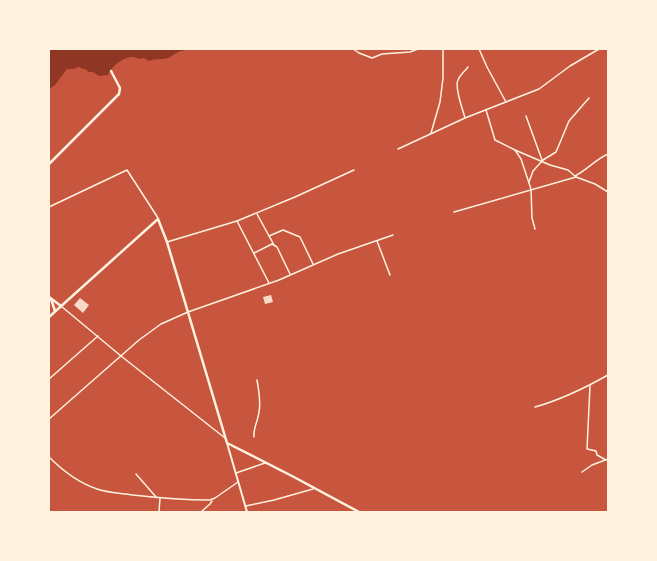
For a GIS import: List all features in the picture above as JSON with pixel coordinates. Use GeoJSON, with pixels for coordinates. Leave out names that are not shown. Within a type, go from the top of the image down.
{"type":"FeatureCollection","features":[{"type":"Feature","properties":{"kind":"main road"},"geometry":{"type":"LineString","coordinates":[[49,164],[120,94],[120,88],[111,71]]}},
{"type":"Feature","properties":{"kind":"main road"},"geometry":{"type":"LineString","coordinates":[[49,316],[158,219],[167,242],[227,443],[359,512]]}},
{"type":"Feature","properties":{"kind":"main road"},"geometry":{"type":"LineString","coordinates":[[50,298],[61,306]]}},
{"type":"Feature","properties":{"kind":"main road"},"geometry":{"type":"LineString","coordinates":[[50,298],[55,311]]}},
{"type":"Feature","properties":{"kind":"street"},"geometry":{"type":"LineString","coordinates":[[353,49],[372,58],[382,54],[410,52],[418,49]]}},
{"type":"Feature","properties":{"kind":"street"},"geometry":{"type":"LineString","coordinates":[[431,133],[440,102],[443,78],[443,49]]}},
{"type":"Feature","properties":{"kind":"street"},"geometry":{"type":"LineString","coordinates":[[480,49],[487,67],[506,102]]}},
{"type":"Feature","properties":{"kind":"street"},"geometry":{"type":"LineString","coordinates":[[398,149],[466,118],[539,89],[570,66],[599,49]]}},
{"type":"Feature","properties":{"kind":"street"},"geometry":{"type":"LineString","coordinates":[[466,118],[460,102],[456,83],[468,67]]}},
{"type":"Feature","properties":{"kind":"street"},"geometry":{"type":"LineString","coordinates":[[529,182],[532,173],[542,161],[556,152],[569,121],[589,98]]}},
{"type":"Feature","properties":{"kind":"street"},"geometry":{"type":"LineString","coordinates":[[486,110],[495,140],[514,150],[568,170],[575,176],[595,184],[608,192]]}},
{"type":"Feature","properties":{"kind":"street"},"geometry":{"type":"LineString","coordinates":[[526,116],[542,161]]}},
{"type":"Feature","properties":{"kind":"street"},"geometry":{"type":"LineString","coordinates":[[514,150],[521,159],[531,189],[532,218],[535,229]]}},
{"type":"Feature","properties":{"kind":"street"},"geometry":{"type":"LineString","coordinates":[[454,212],[575,176],[597,159],[608,154]]}},
{"type":"Feature","properties":{"kind":"street"},"geometry":{"type":"LineString","coordinates":[[49,207],[127,170],[158,219]]}},
{"type":"Feature","properties":{"kind":"street"},"geometry":{"type":"LineString","coordinates":[[167,242],[257,214],[354,170]]}},
{"type":"Feature","properties":{"kind":"street"},"geometry":{"type":"LineString","coordinates":[[257,214],[275,246],[282,255],[290,274]]}},
{"type":"Feature","properties":{"kind":"street"},"geometry":{"type":"LineString","coordinates":[[237,221],[269,283]]}},
{"type":"Feature","properties":{"kind":"street"},"geometry":{"type":"LineString","coordinates":[[269,236],[283,230],[300,237],[313,264]]}},
{"type":"Feature","properties":{"kind":"street"},"geometry":{"type":"LineString","coordinates":[[49,419],[155,328],[188,312],[269,283],[338,254],[393,235]]}},
{"type":"Feature","properties":{"kind":"street"},"geometry":{"type":"LineString","coordinates":[[377,241],[390,275]]}},
{"type":"Feature","properties":{"kind":"street"},"geometry":{"type":"LineString","coordinates":[[254,253],[272,244],[275,246]]}},
{"type":"Feature","properties":{"kind":"street"},"geometry":{"type":"LineString","coordinates":[[61,306],[121,356],[225,438]]}},
{"type":"Feature","properties":{"kind":"street"},"geometry":{"type":"LineString","coordinates":[[49,380],[98,336]]}},
{"type":"Feature","properties":{"kind":"street"},"geometry":{"type":"LineString","coordinates":[[534,407],[550,403],[590,386],[608,375]]}},
{"type":"Feature","properties":{"kind":"street"},"geometry":{"type":"LineString","coordinates":[[254,437],[253,431],[259,413],[260,394],[257,380]]}},
{"type":"Feature","properties":{"kind":"street"},"geometry":{"type":"LineString","coordinates":[[590,386],[587,449],[596,451],[598,456],[607,460]]}},
{"type":"Feature","properties":{"kind":"street"},"geometry":{"type":"LineString","coordinates":[[227,443],[247,512]]}},
{"type":"Feature","properties":{"kind":"street"},"geometry":{"type":"LineString","coordinates":[[49,457],[80,481],[98,489],[160,498],[186,500],[213,499]]}},
{"type":"Feature","properties":{"kind":"street"},"geometry":{"type":"LineString","coordinates":[[582,472],[592,465],[607,460]]}},
{"type":"Feature","properties":{"kind":"street"},"geometry":{"type":"LineString","coordinates":[[236,473],[265,463]]}},
{"type":"Feature","properties":{"kind":"street"},"geometry":{"type":"LineString","coordinates":[[136,474],[156,497]]}},
{"type":"Feature","properties":{"kind":"street"},"geometry":{"type":"LineString","coordinates":[[201,512],[213,499],[238,482]]}},
{"type":"Feature","properties":{"kind":"street"},"geometry":{"type":"LineString","coordinates":[[246,506],[274,500],[314,488]]}},
{"type":"Feature","properties":{"kind":"street"},"geometry":{"type":"LineString","coordinates":[[159,512],[160,498]]}},
{"type":"Feature","properties":{"kind":"shaded area"},"geometry":{"type":"Polygon","coordinates":[[[49,49],[185,49],[165,59],[149,61],[144,58],[126,58],[113,67],[108,75],[99,76],[93,72],[88,72],[87,70],[78,67],[74,69],[67,69],[55,85],[49,89],[49,49]]]}},
{"type":"Feature","properties":{"kind":"building"},"geometry":{"type":"Polygon","coordinates":[[[271,295],[273,302],[265,304],[263,297],[271,295]]]}},
{"type":"Feature","properties":{"kind":"building"},"geometry":{"type":"Polygon","coordinates":[[[80,298],[89,305],[83,313],[74,305],[80,298]]]}}]}
